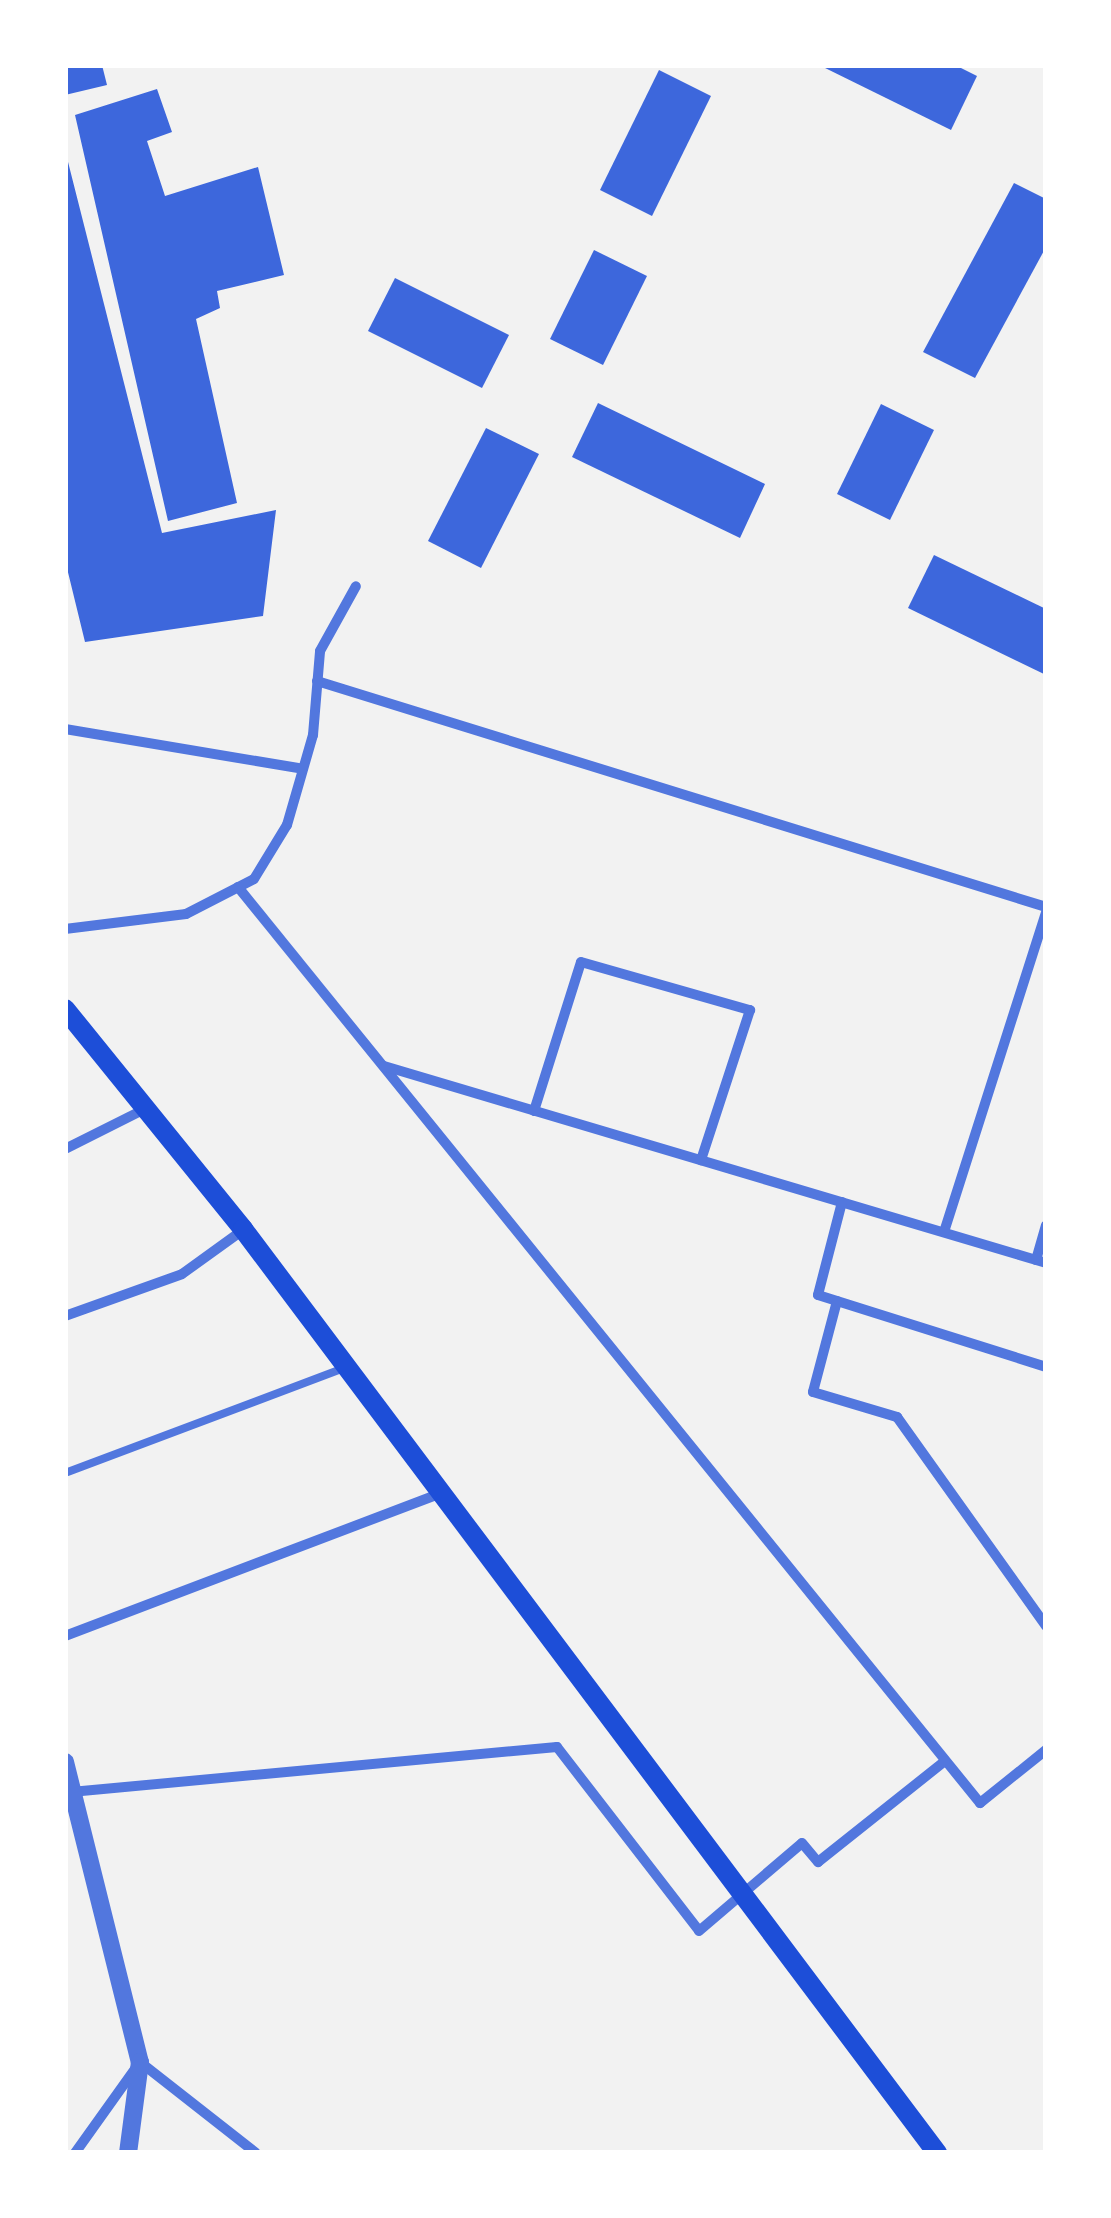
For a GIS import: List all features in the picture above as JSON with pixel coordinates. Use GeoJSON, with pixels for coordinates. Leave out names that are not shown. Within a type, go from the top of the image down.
{"type":"FeatureCollection","features":[{"type":"Feature","properties":{"kind":"main road"},"geometry":{"type":"LineString","coordinates":[[65,1009],[243,1229],[937,2153]]}},
{"type":"Feature","properties":{"kind":"street"},"geometry":{"type":"LineString","coordinates":[[65,928],[186,914],[254,879],[287,825],[303,768],[320,650],[356,586]]}},
{"type":"Feature","properties":{"kind":"street"},"geometry":{"type":"LineString","coordinates":[[318,681],[1046,910],[944,1232]]}},
{"type":"Feature","properties":{"kind":"street"},"geometry":{"type":"LineString","coordinates":[[65,729],[303,768]]}},
{"type":"Feature","properties":{"kind":"street"},"geometry":{"type":"LineString","coordinates":[[238,887],[980,1804],[1046,1750]]}},
{"type":"Feature","properties":{"kind":"street"},"geometry":{"type":"LineString","coordinates":[[534,1111],[581,962],[750,1010],[701,1160]]}},
{"type":"Feature","properties":{"kind":"street"},"geometry":{"type":"LineString","coordinates":[[383,1066],[1041,1261],[1046,1225]]}},
{"type":"Feature","properties":{"kind":"street"},"geometry":{"type":"LineString","coordinates":[[65,1149],[146,1108]]}},
{"type":"Feature","properties":{"kind":"street"},"geometry":{"type":"LineString","coordinates":[[842,1202],[818,1294],[1046,1367]]}},
{"type":"Feature","properties":{"kind":"street"},"geometry":{"type":"LineString","coordinates":[[65,1316],[182,1274],[243,1229]]}},
{"type":"Feature","properties":{"kind":"street"},"geometry":{"type":"LineString","coordinates":[[837,1301],[813,1392],[897,1416],[1046,1626]]}},
{"type":"Feature","properties":{"kind":"street"},"geometry":{"type":"LineString","coordinates":[[65,1636],[442,1493]]}},
{"type":"Feature","properties":{"kind":"street"},"geometry":{"type":"LineString","coordinates":[[71,1792],[557,1747],[699,1931],[802,1843],[818,1862],[946,1761]]}},
{"type":"Feature","properties":{"kind":"street"},"geometry":{"type":"LineString","coordinates":[[65,1762],[140,2062],[128,2153]]}},
{"type":"Feature","properties":{"kind":"street"},"geometry":{"type":"LineString","coordinates":[[75,2153],[140,2062]]}},
{"type":"Feature","properties":{"kind":"street"},"geometry":{"type":"LineString","coordinates":[[140,2062],[256,2153]]}},
{"type":"Feature","properties":{"kind":"lane"},"geometry":{"type":"LineString","coordinates":[[65,1473],[346,1367]]}},
{"type":"Feature","properties":{"kind":"building"},"geometry":{"type":"Polygon","coordinates":[[[65,65],[102,65],[107,85],[65,95],[65,65]]]}},
{"type":"Feature","properties":{"kind":"building"},"geometry":{"type":"Polygon","coordinates":[[[819,65],[955,65],[977,76],[951,130],[819,65]]]}},
{"type":"Feature","properties":{"kind":"building"},"geometry":{"type":"Polygon","coordinates":[[[659,70],[711,96],[652,216],[600,190],[659,70]]]}},
{"type":"Feature","properties":{"kind":"building"},"geometry":{"type":"Polygon","coordinates":[[[157,89],[172,132],[147,141],[165,196],[258,167],[284,275],[217,291],[220,308],[196,319],[237,503],[168,521],[75,115],[157,89]]]}},
{"type":"Feature","properties":{"kind":"building"},"geometry":{"type":"Polygon","coordinates":[[[65,150],[162,533],[276,510],[263,616],[85,642],[65,560],[65,150]]]}},
{"type":"Feature","properties":{"kind":"building"},"geometry":{"type":"Polygon","coordinates":[[[1014,183],[1046,199],[1046,247],[975,378],[923,352],[1014,183]]]}},
{"type":"Feature","properties":{"kind":"building"},"geometry":{"type":"Polygon","coordinates":[[[594,250],[647,276],[603,365],[550,339],[594,250]]]}},
{"type":"Feature","properties":{"kind":"building"},"geometry":{"type":"Polygon","coordinates":[[[395,278],[509,335],[482,388],[368,331],[395,278]]]}},
{"type":"Feature","properties":{"kind":"building"},"geometry":{"type":"Polygon","coordinates":[[[598,403],[765,484],[740,538],[572,457],[598,403]]]}},
{"type":"Feature","properties":{"kind":"building"},"geometry":{"type":"Polygon","coordinates":[[[881,404],[934,430],[890,520],[837,494],[881,404]]]}},
{"type":"Feature","properties":{"kind":"building"},"geometry":{"type":"Polygon","coordinates":[[[486,428],[539,454],[481,568],[428,541],[486,428]]]}},
{"type":"Feature","properties":{"kind":"building"},"geometry":{"type":"Polygon","coordinates":[[[934,555],[1046,609],[1046,675],[908,608],[934,555]]]}}]}
